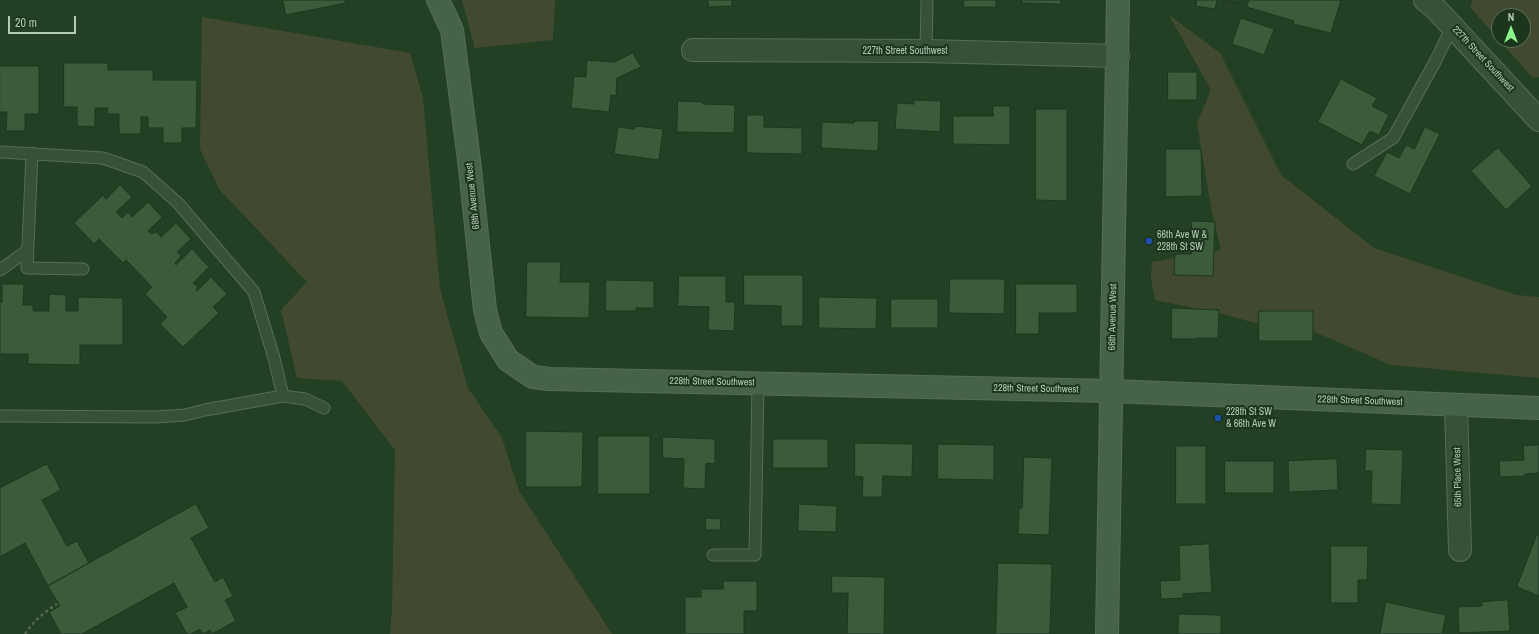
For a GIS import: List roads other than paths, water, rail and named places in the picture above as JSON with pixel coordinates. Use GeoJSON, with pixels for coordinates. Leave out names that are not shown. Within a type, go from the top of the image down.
{"type":"FeatureCollection","features":[{"type":"Feature","properties":{"kind":"street","name":"68th Avenue West"},"geometry":{"type":"LineString","coordinates":[[438,0],[452,30],[469,160],[485,310],[491,333],[508,360],[533,377]]}},
{"type":"Feature","properties":{"kind":"street","name":"66th Avenue West"},"geometry":{"type":"LineString","coordinates":[[1107,634],[1118,0]]}},
{"type":"Feature","properties":{"kind":"street","name":"227th Street Southwest"},"geometry":{"type":"LineString","coordinates":[[1425,0],[1436,9],[1539,120]]}},
{"type":"Feature","properties":{"kind":"street","name":"227th Street Southwest"},"geometry":{"type":"LineString","coordinates":[[693,50],[926,51],[1118,56]]}},
{"type":"Feature","properties":{"kind":"street","name":"228th Street Southwest"},"geometry":{"type":"LineString","coordinates":[[533,377],[549,379],[1112,391],[1539,408]]}},
{"type":"Feature","properties":{"kind":"street","name":"65th Place West"},"geometry":{"type":"LineString","coordinates":[[1456,405],[1460,550]]}},
{"type":"Feature","properties":{"kind":"lane"},"geometry":{"type":"LineString","coordinates":[[926,51],[927,0]]}},
{"type":"Feature","properties":{"kind":"lane"},"geometry":{"type":"LineString","coordinates":[[1353,164],[1393,138],[1436,60],[1452,27]]}},
{"type":"Feature","properties":{"kind":"lane"},"geometry":{"type":"LineString","coordinates":[[0,152],[103,158],[143,172],[178,203],[254,292],[274,358],[283,396]]}},
{"type":"Feature","properties":{"kind":"lane"},"geometry":{"type":"LineString","coordinates":[[32,153],[27,268],[84,269]]}},
{"type":"Feature","properties":{"kind":"lane"},"geometry":{"type":"LineString","coordinates":[[0,270],[28,250]]}},
{"type":"Feature","properties":{"kind":"lane"},"geometry":{"type":"LineString","coordinates":[[713,555],[755,555],[758,383]]}},
{"type":"Feature","properties":{"kind":"lane"},"geometry":{"type":"LineString","coordinates":[[0,416],[185,415],[283,396],[305,399],[324,408]]}},
{"type":"Feature","properties":{"kind":"place","name":"66th Ave W & 228th St SW"},"geometry":{"type":"Point","coordinates":[1149,241]}},
{"type":"Feature","properties":{"kind":"place","name":"228th St SW & 66th Ave W"},"geometry":{"type":"Point","coordinates":[1218,418]}}]}
